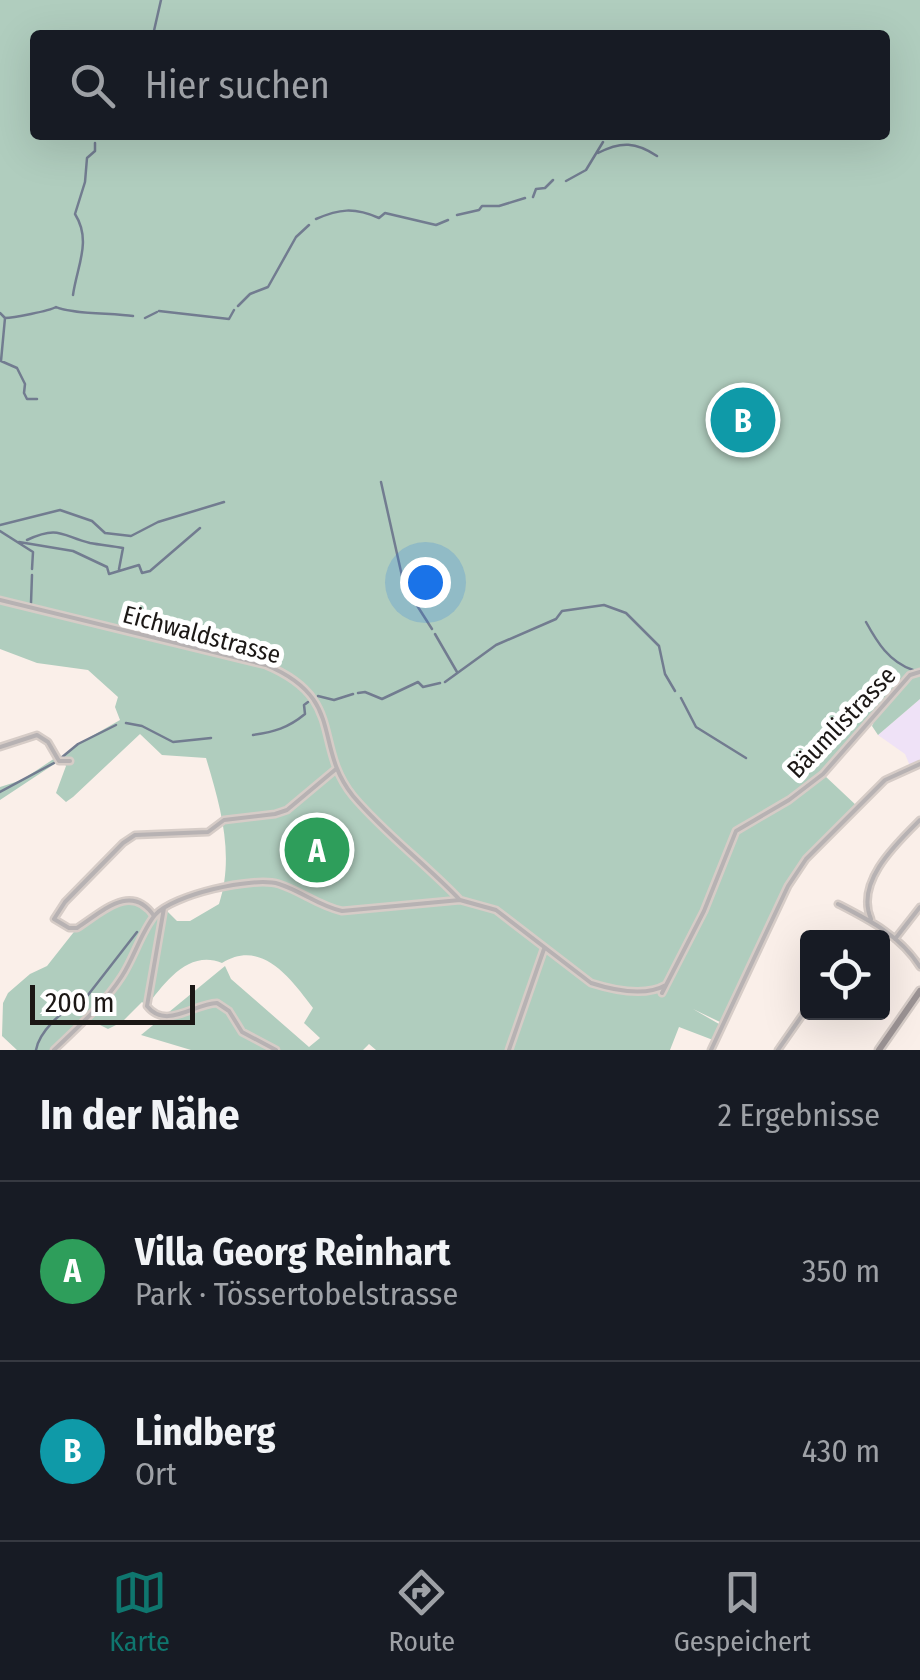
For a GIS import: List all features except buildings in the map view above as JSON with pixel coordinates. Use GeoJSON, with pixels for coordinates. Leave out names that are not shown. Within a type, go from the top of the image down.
{"type":"FeatureCollection","features":[{"type":"Feature","properties":{"kind":"street","name":"Eichwaldstrasse"},"geometry":{"type":"LineString","coordinates":[[0,600],[284,672],[323,712],[337,768],[352,794],[460,900]]}},
{"type":"Feature","properties":{"kind":"street","name":"Bäumlistrasse"},"geometry":{"type":"LineString","coordinates":[[662,992],[704,911],[736,831],[789,800],[823,774],[910,675],[920,672]]}},
{"type":"Feature","properties":{"kind":"street"},"geometry":{"type":"LineString","coordinates":[[0,746],[31,735],[42,736],[59,761],[70,761]]}},
{"type":"Feature","properties":{"kind":"street"},"geometry":{"type":"LineString","coordinates":[[711,1050],[788,886],[806,859],[885,780],[920,764]]}},
{"type":"Feature","properties":{"kind":"street"},"geometry":{"type":"LineString","coordinates":[[154,916],[142,902],[130,899],[118,901],[77,928],[54,919],[65,902],[123,842],[141,834],[208,832],[224,820],[287,810],[337,768]]}},
{"type":"Feature","properties":{"kind":"street"},"geometry":{"type":"LineString","coordinates":[[871,919],[866,898],[870,883],[920,820]]}},
{"type":"Feature","properties":{"kind":"street"},"geometry":{"type":"LineString","coordinates":[[54,1050],[120,980],[154,916],[177,900],[262,882],[277,883],[324,907],[342,911],[460,900],[496,910],[591,983],[646,991],[666,985]]}},
{"type":"Feature","properties":{"kind":"street"},"geometry":{"type":"LineString","coordinates":[[838,904],[871,919],[920,968]]}},
{"type":"Feature","properties":{"kind":"street"},"geometry":{"type":"LineString","coordinates":[[895,939],[920,906]]}},
{"type":"Feature","properties":{"kind":"street"},"geometry":{"type":"LineString","coordinates":[[164,908],[147,1006],[150,1011],[169,1017],[218,1003],[229,1011],[242,1032],[276,1050]]}},
{"type":"Feature","properties":{"kind":"street"},"geometry":{"type":"LineString","coordinates":[[510,1050],[544,949]]}},
{"type":"Feature","properties":{"kind":"street"},"geometry":{"type":"LineString","coordinates":[[879,1050],[920,991]]}},
{"type":"Feature","properties":{"kind":"street"},"geometry":{"type":"LineString","coordinates":[[778,1050],[800,1018]]}},
{"type":"Feature","properties":{"kind":"shaded area"},"geometry":{"type":"Polygon","coordinates":[[[920,699],[920,764],[910,766],[905,754],[878,735],[920,699]]]}},
{"type":"Feature","properties":{"kind":"green space"},"geometry":{"type":"Polygon","coordinates":[[[0,0],[920,0],[920,699],[878,735],[872,726],[877,715],[824,775],[858,807],[806,859],[792,880],[722,1023],[693,1009],[719,1024],[713,1040],[679,1027],[670,1050],[376,1050],[369,1044],[363,1050],[191,1050],[141,1035],[225,966],[231,979],[309,1047],[320,1038],[304,1023],[313,1008],[285,974],[250,955],[222,963],[210,960],[188,964],[147,1006],[142,1002],[122,1022],[108,1029],[86,1018],[54,1050],[17,1050],[2,1036],[3,1003],[8,993],[30,974],[47,966],[77,928],[118,901],[130,899],[142,903],[154,916],[164,908],[177,921],[190,921],[219,904],[226,867],[220,812],[206,758],[162,755],[140,734],[66,802],[56,793],[66,766],[61,758],[120,720],[115,707],[118,697],[88,670],[37,663],[0,649],[0,0]]]}},
{"type":"Feature","properties":{"kind":"green space"},"geometry":{"type":"Polygon","coordinates":[[[55,758],[59,761],[0,800],[0,787],[22,780],[55,758]]]}},
{"type":"Feature","properties":{"kind":"waterway"},"geometry":{"type":"LineString","coordinates":[[154,30],[161,0]]}},
{"type":"Feature","properties":{"kind":"waterway"},"geometry":{"type":"LineString","coordinates":[[566,181],[586,170],[603,142]]}},
{"type":"Feature","properties":{"kind":"waterway"},"geometry":{"type":"LineString","coordinates":[[73,295],[83,244],[75,214],[85,182],[87,158],[95,151],[95,143]]}},
{"type":"Feature","properties":{"kind":"waterway"},"geometry":{"type":"LineString","coordinates":[[598,153],[628,145],[657,156]]}},
{"type":"Feature","properties":{"kind":"waterway"},"geometry":{"type":"LineString","coordinates":[[533,197],[536,189],[545,188],[553,180]]}},
{"type":"Feature","properties":{"kind":"waterway"},"geometry":{"type":"LineString","coordinates":[[457,215],[525,198]]}},
{"type":"Feature","properties":{"kind":"waterway"},"geometry":{"type":"LineString","coordinates":[[316,219],[347,211],[379,218],[385,213],[436,225],[448,220]]}},
{"type":"Feature","properties":{"kind":"waterway"},"geometry":{"type":"LineString","coordinates":[[238,306],[250,294],[268,287],[296,237],[309,225]]}},
{"type":"Feature","properties":{"kind":"waterway"},"geometry":{"type":"LineString","coordinates":[[0,313],[9,318],[56,307],[133,316]]}},
{"type":"Feature","properties":{"kind":"waterway"},"geometry":{"type":"LineString","coordinates":[[159,311],[229,319],[234,310]]}},
{"type":"Feature","properties":{"kind":"waterway"},"geometry":{"type":"LineString","coordinates":[[145,318],[157,312]]}},
{"type":"Feature","properties":{"kind":"waterway"},"geometry":{"type":"LineString","coordinates":[[5,318],[1,361],[17,368],[27,399],[37,399]]}},
{"type":"Feature","properties":{"kind":"waterway"},"geometry":{"type":"LineString","coordinates":[[381,482],[404,585],[432,629]]}},
{"type":"Feature","properties":{"kind":"waterway"},"geometry":{"type":"LineString","coordinates":[[0,525],[60,510],[92,521],[105,533],[131,536],[158,522],[224,502]]}},
{"type":"Feature","properties":{"kind":"waterway"},"geometry":{"type":"LineString","coordinates":[[19,542],[73,551],[107,567],[109,574],[139,565],[142,573],[150,571],[200,528]]}},
{"type":"Feature","properties":{"kind":"waterway"},"geometry":{"type":"LineString","coordinates":[[0,531],[33,552],[32,569]]}},
{"type":"Feature","properties":{"kind":"waterway"},"geometry":{"type":"LineString","coordinates":[[27,540],[54,533],[123,548],[119,569]]}},
{"type":"Feature","properties":{"kind":"waterway"},"geometry":{"type":"LineString","coordinates":[[31,603],[32,575]]}},
{"type":"Feature","properties":{"kind":"waterway"},"geometry":{"type":"LineString","coordinates":[[445,682],[496,645],[556,619],[562,611],[604,605],[626,613],[659,646],[665,674],[675,691]]}},
{"type":"Feature","properties":{"kind":"waterway"},"geometry":{"type":"LineString","coordinates":[[866,622],[890,657],[913,670]]}},
{"type":"Feature","properties":{"kind":"waterway"},"geometry":{"type":"LineString","coordinates":[[435,634],[457,672]]}},
{"type":"Feature","properties":{"kind":"waterway"},"geometry":{"type":"LineString","coordinates":[[358,693],[382,699],[418,682],[423,687],[440,683]]}},
{"type":"Feature","properties":{"kind":"waterway"},"geometry":{"type":"LineString","coordinates":[[318,696],[334,700],[353,694]]}},
{"type":"Feature","properties":{"kind":"waterway"},"geometry":{"type":"LineString","coordinates":[[681,698],[696,727],[746,758]]}},
{"type":"Feature","properties":{"kind":"waterway"},"geometry":{"type":"LineString","coordinates":[[253,735],[293,723],[305,714],[304,705],[308,702]]}},
{"type":"Feature","properties":{"kind":"waterway"},"geometry":{"type":"LineString","coordinates":[[126,723],[142,726],[173,742],[211,738]]}},
{"type":"Feature","properties":{"kind":"waterway"},"geometry":{"type":"LineString","coordinates":[[61,758],[78,744],[116,725]]}},
{"type":"Feature","properties":{"kind":"waterway"},"geometry":{"type":"LineString","coordinates":[[0,792],[54,763]]}},
{"type":"Feature","properties":{"kind":"waterway"},"geometry":{"type":"LineString","coordinates":[[36,1050],[47,1029],[66,1010],[81,1004],[137,932]]}},
{"type":"Feature","properties":{"kind":"place","name":"Lindberg"},"geometry":{"type":"Point","coordinates":[743,420]}},
{"type":"Feature","properties":{"kind":"place","name":"Villa Georg Reinhart"},"geometry":{"type":"Point","coordinates":[317,850]}}]}
